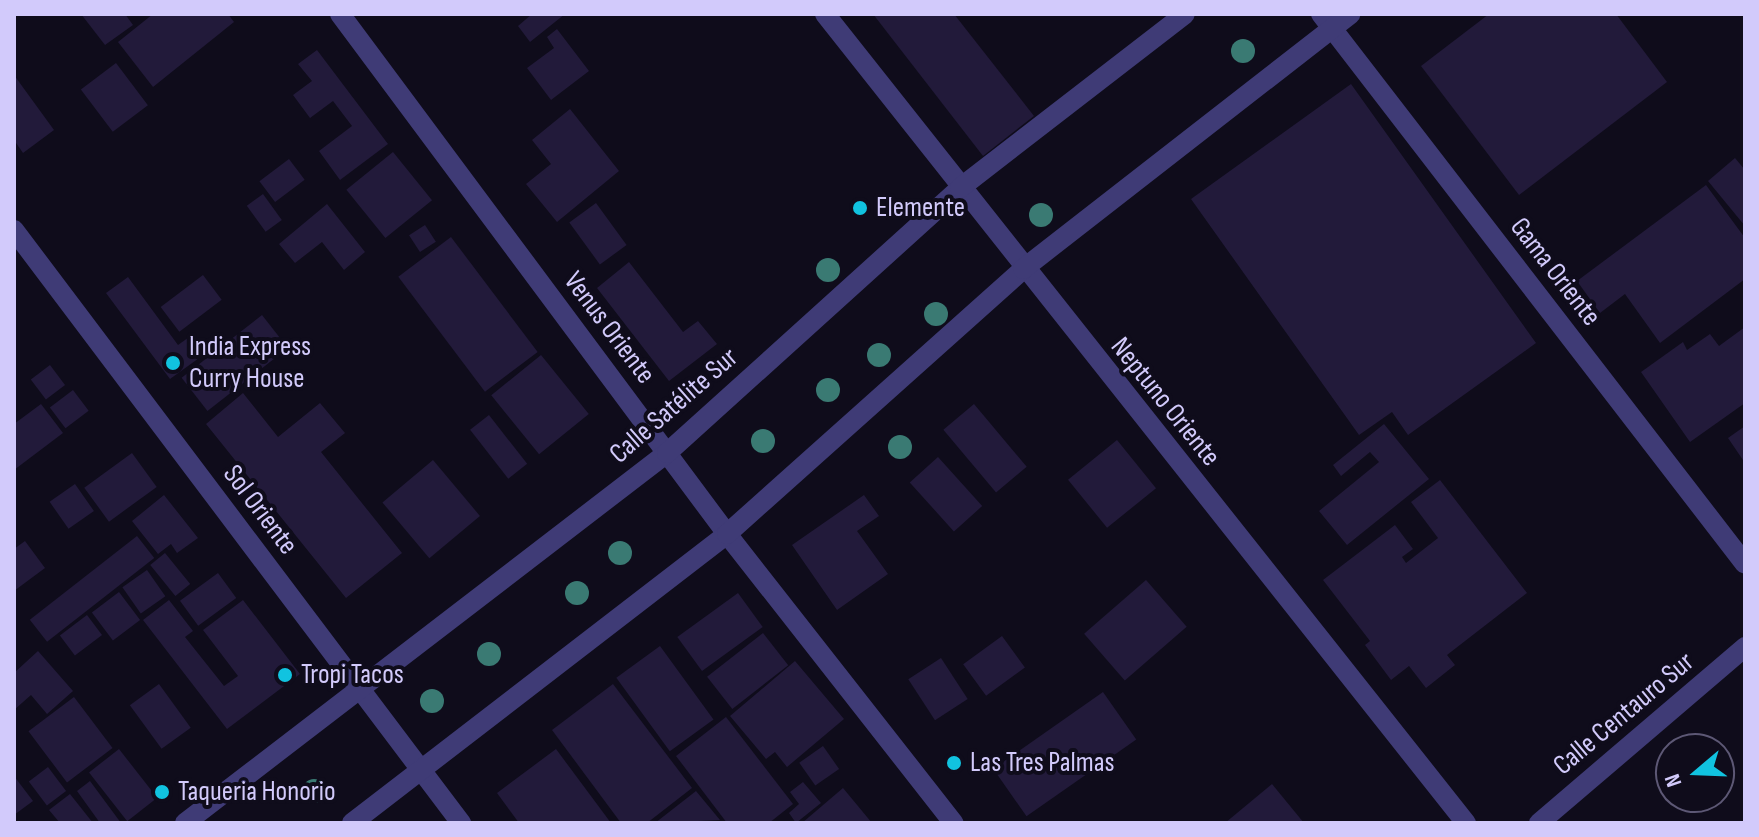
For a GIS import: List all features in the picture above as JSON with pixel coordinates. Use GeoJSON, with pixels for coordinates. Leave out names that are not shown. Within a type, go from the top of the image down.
{"type":"FeatureCollection","features":[{"type":"Feature","properties":{"kind":"street","name":"Venus Oriente"},"geometry":{"type":"LineString","coordinates":[[340,14],[727,534],[954,823]]}},
{"type":"Feature","properties":{"kind":"street","name":"Neptuno Oriente"},"geometry":{"type":"LineString","coordinates":[[825,14],[1023,269],[1466,823]]}},
{"type":"Feature","properties":{"kind":"street","name":"Calle Satélite Sur"},"geometry":{"type":"LineString","coordinates":[[185,823],[667,453],[960,188],[1185,14]]}},
{"type":"Feature","properties":{"kind":"street"},"geometry":{"type":"LineString","coordinates":[[352,823],[727,534],[1023,269],[1327,21],[1351,14]]}},
{"type":"Feature","properties":{"kind":"street","name":"Gama Oriente"},"geometry":{"type":"LineString","coordinates":[[1327,21],[1745,564]]}},
{"type":"Feature","properties":{"kind":"street","name":"Sol Oriente"},"geometry":{"type":"LineString","coordinates":[[14,230],[461,823]]}},
{"type":"Feature","properties":{"kind":"street","name":"Calle Centauro Sur"},"geometry":{"type":"LineString","coordinates":[[1539,823],[1745,647]]}},
{"type":"Feature","properties":{"kind":"building"},"geometry":{"type":"Polygon","coordinates":[[[81,14],[125,14],[133,25],[105,45],[81,14]]]}},
{"type":"Feature","properties":{"kind":"building"},"geometry":{"type":"Polygon","coordinates":[[[153,14],[228,14],[234,22],[153,87],[118,42],[153,14]]]}},
{"type":"Feature","properties":{"kind":"building"},"geometry":{"type":"Polygon","coordinates":[[[532,14],[565,14],[530,42],[518,26],[532,14]]]}},
{"type":"Feature","properties":{"kind":"building"},"geometry":{"type":"Polygon","coordinates":[[[873,14],[954,14],[1034,116],[983,156],[873,14]]]}},
{"type":"Feature","properties":{"kind":"building"},"geometry":{"type":"Polygon","coordinates":[[[1489,14],[1616,14],[1667,82],[1519,195],[1421,66],[1489,14]]]}},
{"type":"Feature","properties":{"kind":"building"},"geometry":{"type":"Polygon","coordinates":[[[557,29],[589,71],[551,100],[527,68],[554,48],[547,37],[557,29]]]}},
{"type":"Feature","properties":{"kind":"building"},"geometry":{"type":"Polygon","coordinates":[[[317,50],[388,144],[340,180],[319,151],[352,126],[333,101],[310,118],[293,95],[312,81],[298,64],[317,50]]]}},
{"type":"Feature","properties":{"kind":"building"},"geometry":{"type":"Polygon","coordinates":[[[116,63],[148,105],[113,132],[81,89],[116,63]]]}},
{"type":"Feature","properties":{"kind":"building"},"geometry":{"type":"Polygon","coordinates":[[[14,75],[54,130],[23,153],[14,140],[14,75]]]}},
{"type":"Feature","properties":{"kind":"building"},"geometry":{"type":"Polygon","coordinates":[[[1351,84],[1536,343],[1408,435],[1392,412],[1359,435],[1191,199],[1351,84]]]}},
{"type":"Feature","properties":{"kind":"building"},"geometry":{"type":"Polygon","coordinates":[[[570,109],[619,171],[557,222],[526,184],[551,164],[532,140],[570,109]]]}},
{"type":"Feature","properties":{"kind":"building"},"geometry":{"type":"Polygon","coordinates":[[[393,152],[432,200],[385,238],[346,190],[393,152]]]}},
{"type":"Feature","properties":{"kind":"building"},"geometry":{"type":"Polygon","coordinates":[[[1735,158],[1745,170],[1745,226],[1708,181],[1735,158]]]}},
{"type":"Feature","properties":{"kind":"building"},"geometry":{"type":"Polygon","coordinates":[[[289,159],[305,180],[275,202],[259,181],[289,159]]]}},
{"type":"Feature","properties":{"kind":"building"},"geometry":{"type":"Polygon","coordinates":[[[1706,185],[1745,238],[1745,279],[1660,343],[1625,294],[1600,313],[1577,281],[1706,185]]]}},
{"type":"Feature","properties":{"kind":"building"},"geometry":{"type":"Polygon","coordinates":[[[263,194],[282,220],[266,232],[247,206],[263,194]]]}},
{"type":"Feature","properties":{"kind":"building"},"geometry":{"type":"Polygon","coordinates":[[[596,203],[627,245],[600,264],[569,222],[596,203]]]}},
{"type":"Feature","properties":{"kind":"building"},"geometry":{"type":"Polygon","coordinates":[[[327,204],[365,252],[344,270],[322,242],[295,263],[279,244],[327,204]]]}},
{"type":"Feature","properties":{"kind":"building"},"geometry":{"type":"Polygon","coordinates":[[[425,225],[436,242],[420,252],[409,235],[425,225]]]}},
{"type":"Feature","properties":{"kind":"building"},"geometry":{"type":"Polygon","coordinates":[[[451,237],[538,352],[485,392],[398,277],[451,237]]]}},
{"type":"Feature","properties":{"kind":"building"},"geometry":{"type":"Polygon","coordinates":[[[629,262],[683,332],[698,321],[717,344],[669,381],[597,288],[629,262]]]}},
{"type":"Feature","properties":{"kind":"building"},"geometry":{"type":"Polygon","coordinates":[[[203,275],[222,300],[179,332],[161,307],[203,275]]]}},
{"type":"Feature","properties":{"kind":"building"},"geometry":{"type":"Polygon","coordinates":[[[128,277],[178,345],[192,335],[206,353],[170,379],[106,293],[128,277]]]}},
{"type":"Feature","properties":{"kind":"building"},"geometry":{"type":"Polygon","coordinates":[[[262,315],[288,348],[207,411],[182,378],[262,315]]]}},
{"type":"Feature","properties":{"kind":"building"},"geometry":{"type":"Polygon","coordinates":[[[1745,327],[1745,403],[1690,442],[1641,372],[1683,342],[1687,350],[1710,334],[1719,346],[1745,327]]]}},
{"type":"Feature","properties":{"kind":"building"},"geometry":{"type":"Polygon","coordinates":[[[541,355],[589,414],[539,454],[491,395],[541,355]]]}},
{"type":"Feature","properties":{"kind":"building"},"geometry":{"type":"Polygon","coordinates":[[[50,365],[65,385],[46,399],[31,379],[50,365]]]}},
{"type":"Feature","properties":{"kind":"building"},"geometry":{"type":"Polygon","coordinates":[[[73,390],[89,411],[65,428],[50,407],[73,390]]]}},
{"type":"Feature","properties":{"kind":"building"},"geometry":{"type":"Polygon","coordinates":[[[243,393],[278,437],[320,403],[345,433],[321,452],[402,553],[346,598],[206,424],[243,393]]]}},
{"type":"Feature","properties":{"kind":"building"},"geometry":{"type":"Polygon","coordinates":[[[41,404],[63,433],[14,470],[14,424],[41,404]]]}},
{"type":"Feature","properties":{"kind":"building"},"geometry":{"type":"Polygon","coordinates":[[[974,404],[1027,467],[996,493],[943,430],[974,404]]]}},
{"type":"Feature","properties":{"kind":"building"},"geometry":{"type":"Polygon","coordinates":[[[489,415],[527,464],[508,479],[470,430],[489,415]]]}},
{"type":"Feature","properties":{"kind":"building"},"geometry":{"type":"Polygon","coordinates":[[[1384,424],[1429,479],[1347,545],[1319,511],[1379,462],[1370,452],[1341,476],[1333,465],[1384,424]]]}},
{"type":"Feature","properties":{"kind":"building"},"geometry":{"type":"Polygon","coordinates":[[[1745,426],[1745,463],[1728,438],[1745,426]]]}},
{"type":"Feature","properties":{"kind":"building"},"geometry":{"type":"Polygon","coordinates":[[[1117,440],[1156,488],[1107,528],[1068,480],[1117,440]]]}},
{"type":"Feature","properties":{"kind":"building"},"geometry":{"type":"Polygon","coordinates":[[[132,453],[157,487],[109,522],[84,488],[132,453]]]}},
{"type":"Feature","properties":{"kind":"building"},"geometry":{"type":"Polygon","coordinates":[[[938,457],[982,506],[954,531],[910,482],[938,457]]]}},
{"type":"Feature","properties":{"kind":"building"},"geometry":{"type":"Polygon","coordinates":[[[433,460],[480,516],[429,558],[382,502],[433,460]]]}},
{"type":"Feature","properties":{"kind":"building"},"geometry":{"type":"Polygon","coordinates":[[[1440,480],[1527,593],[1447,655],[1455,665],[1426,688],[1409,666],[1391,680],[1365,645],[1370,641],[1323,580],[1395,525],[1413,549],[1402,557],[1406,563],[1438,538],[1411,502],[1440,480]]]}},
{"type":"Feature","properties":{"kind":"building"},"geometry":{"type":"Polygon","coordinates":[[[75,484],[94,511],[69,529],[50,502],[75,484]]]}},
{"type":"Feature","properties":{"kind":"building"},"geometry":{"type":"Polygon","coordinates":[[[164,495],[198,538],[177,553],[171,544],[158,554],[132,521],[164,495]]]}},
{"type":"Feature","properties":{"kind":"building"},"geometry":{"type":"Polygon","coordinates":[[[864,495],[879,516],[857,531],[888,574],[837,610],[792,545],[864,495]]]}},
{"type":"Feature","properties":{"kind":"building"},"geometry":{"type":"Polygon","coordinates":[[[137,536],[154,558],[47,642],[30,620],[137,536]]]}},
{"type":"Feature","properties":{"kind":"building"},"geometry":{"type":"Polygon","coordinates":[[[25,541],[45,568],[14,591],[14,549],[25,541]]]}},
{"type":"Feature","properties":{"kind":"building"},"geometry":{"type":"Polygon","coordinates":[[[165,553],[190,584],[175,596],[150,565],[165,553]]]}},
{"type":"Feature","properties":{"kind":"building"},"geometry":{"type":"Polygon","coordinates":[[[147,570],[165,596],[141,613],[122,587],[147,570]]]}},
{"type":"Feature","properties":{"kind":"building"},"geometry":{"type":"Polygon","coordinates":[[[218,573],[236,598],[198,626],[180,601],[218,573]]]}},
{"type":"Feature","properties":{"kind":"building"},"geometry":{"type":"Polygon","coordinates":[[[1146,580],[1187,627],[1125,681],[1084,634],[1146,580]]]}},
{"type":"Feature","properties":{"kind":"building"},"geometry":{"type":"Polygon","coordinates":[[[119,592],[140,620],[113,640],[92,612],[119,592]]]}},
{"type":"Feature","properties":{"kind":"building"},"geometry":{"type":"Polygon","coordinates":[[[738,593],[763,627],[702,671],[677,637],[738,593]]]}},
{"type":"Feature","properties":{"kind":"building"},"geometry":{"type":"Polygon","coordinates":[[[169,600],[193,631],[185,637],[224,686],[238,676],[203,630],[243,600],[300,674],[227,729],[143,620],[169,600]]]}},
{"type":"Feature","properties":{"kind":"building"},"geometry":{"type":"Polygon","coordinates":[[[87,615],[102,635],[75,655],[60,635],[87,615]]]}},
{"type":"Feature","properties":{"kind":"building"},"geometry":{"type":"Polygon","coordinates":[[[763,633],[788,665],[732,709],[707,677],[763,633]]]}},
{"type":"Feature","properties":{"kind":"building"},"geometry":{"type":"Polygon","coordinates":[[[1002,636],[1025,668],[986,696],[963,664],[1002,636]]]}},
{"type":"Feature","properties":{"kind":"building"},"geometry":{"type":"Polygon","coordinates":[[[660,646],[713,720],[670,751],[616,678],[660,646]]]}},
{"type":"Feature","properties":{"kind":"building"},"geometry":{"type":"Polygon","coordinates":[[[38,651],[73,691],[47,714],[31,695],[14,710],[14,673],[38,651]]]}},
{"type":"Feature","properties":{"kind":"building"},"geometry":{"type":"Polygon","coordinates":[[[941,658],[968,699],[935,720],[908,679],[941,658]]]}},
{"type":"Feature","properties":{"kind":"building"},"geometry":{"type":"Polygon","coordinates":[[[795,661],[844,719],[787,767],[775,752],[766,759],[730,716],[795,661]]]}},
{"type":"Feature","properties":{"kind":"building"},"geometry":{"type":"Polygon","coordinates":[[[159,684],[191,728],[162,749],[130,705],[159,684]]]}},
{"type":"Feature","properties":{"kind":"building"},"geometry":{"type":"Polygon","coordinates":[[[613,684],[692,788],[647,823],[621,823],[552,730],[613,684]]]}},
{"type":"Feature","properties":{"kind":"building"},"geometry":{"type":"Polygon","coordinates":[[[1103,692],[1136,740],[1027,816],[993,769],[1103,692]]]}},
{"type":"Feature","properties":{"kind":"building"},"geometry":{"type":"Polygon","coordinates":[[[74,697],[113,748],[67,782],[28,731],[74,697]]]}},
{"type":"Feature","properties":{"kind":"building"},"geometry":{"type":"Polygon","coordinates":[[[726,717],[793,804],[769,823],[727,823],[676,756],[726,717]]]}},
{"type":"Feature","properties":{"kind":"building"},"geometry":{"type":"Polygon","coordinates":[[[823,746],[839,769],[815,786],[799,763],[823,746]]]}},
{"type":"Feature","properties":{"kind":"building"},"geometry":{"type":"Polygon","coordinates":[[[119,749],[157,798],[127,821],[89,772],[119,749]]]}},
{"type":"Feature","properties":{"kind":"building"},"geometry":{"type":"Polygon","coordinates":[[[556,749],[611,823],[519,823],[497,793],[556,749]]]}},
{"type":"Feature","properties":{"kind":"building"},"geometry":{"type":"Polygon","coordinates":[[[48,767],[66,791],[47,805],[29,781],[48,767]]]}},
{"type":"Feature","properties":{"kind":"building"},"geometry":{"type":"Polygon","coordinates":[[[14,776],[33,801],[14,815],[14,776]]]}},
{"type":"Feature","properties":{"kind":"building"},"geometry":{"type":"Polygon","coordinates":[[[90,781],[121,823],[100,823],[77,791],[90,781]]]}},
{"type":"Feature","properties":{"kind":"building"},"geometry":{"type":"Polygon","coordinates":[[[803,782],[821,803],[796,823],[789,813],[799,804],[790,792],[803,782]]]}},
{"type":"Feature","properties":{"kind":"building"},"geometry":{"type":"Polygon","coordinates":[[[1272,784],[1304,823],[1225,823],[1272,784]]]}},
{"type":"Feature","properties":{"kind":"building"},"geometry":{"type":"Polygon","coordinates":[[[843,788],[872,823],[802,823],[843,788]]]}},
{"type":"Feature","properties":{"kind":"building"},"geometry":{"type":"Polygon","coordinates":[[[696,791],[720,820],[655,823],[696,791]]]}},
{"type":"Feature","properties":{"kind":"building"},"geometry":{"type":"Polygon","coordinates":[[[70,794],[93,823],[60,823],[49,810],[70,794]]]}},
{"type":"Feature","properties":{"kind":"place","name":"Elemente"},"geometry":{"type":"Point","coordinates":[860,208]}},
{"type":"Feature","properties":{"kind":"place","name":"India Express Curry House"},"geometry":{"type":"Point","coordinates":[173,363]}},
{"type":"Feature","properties":{"kind":"place","name":"Tropi Tacos"},"geometry":{"type":"Point","coordinates":[285,675]}},
{"type":"Feature","properties":{"kind":"place","name":"Las Tres Palmas"},"geometry":{"type":"Point","coordinates":[954,763]}},
{"type":"Feature","properties":{"kind":"place","name":"Taqueria Honorio"},"geometry":{"type":"Point","coordinates":[162,792]}}]}
